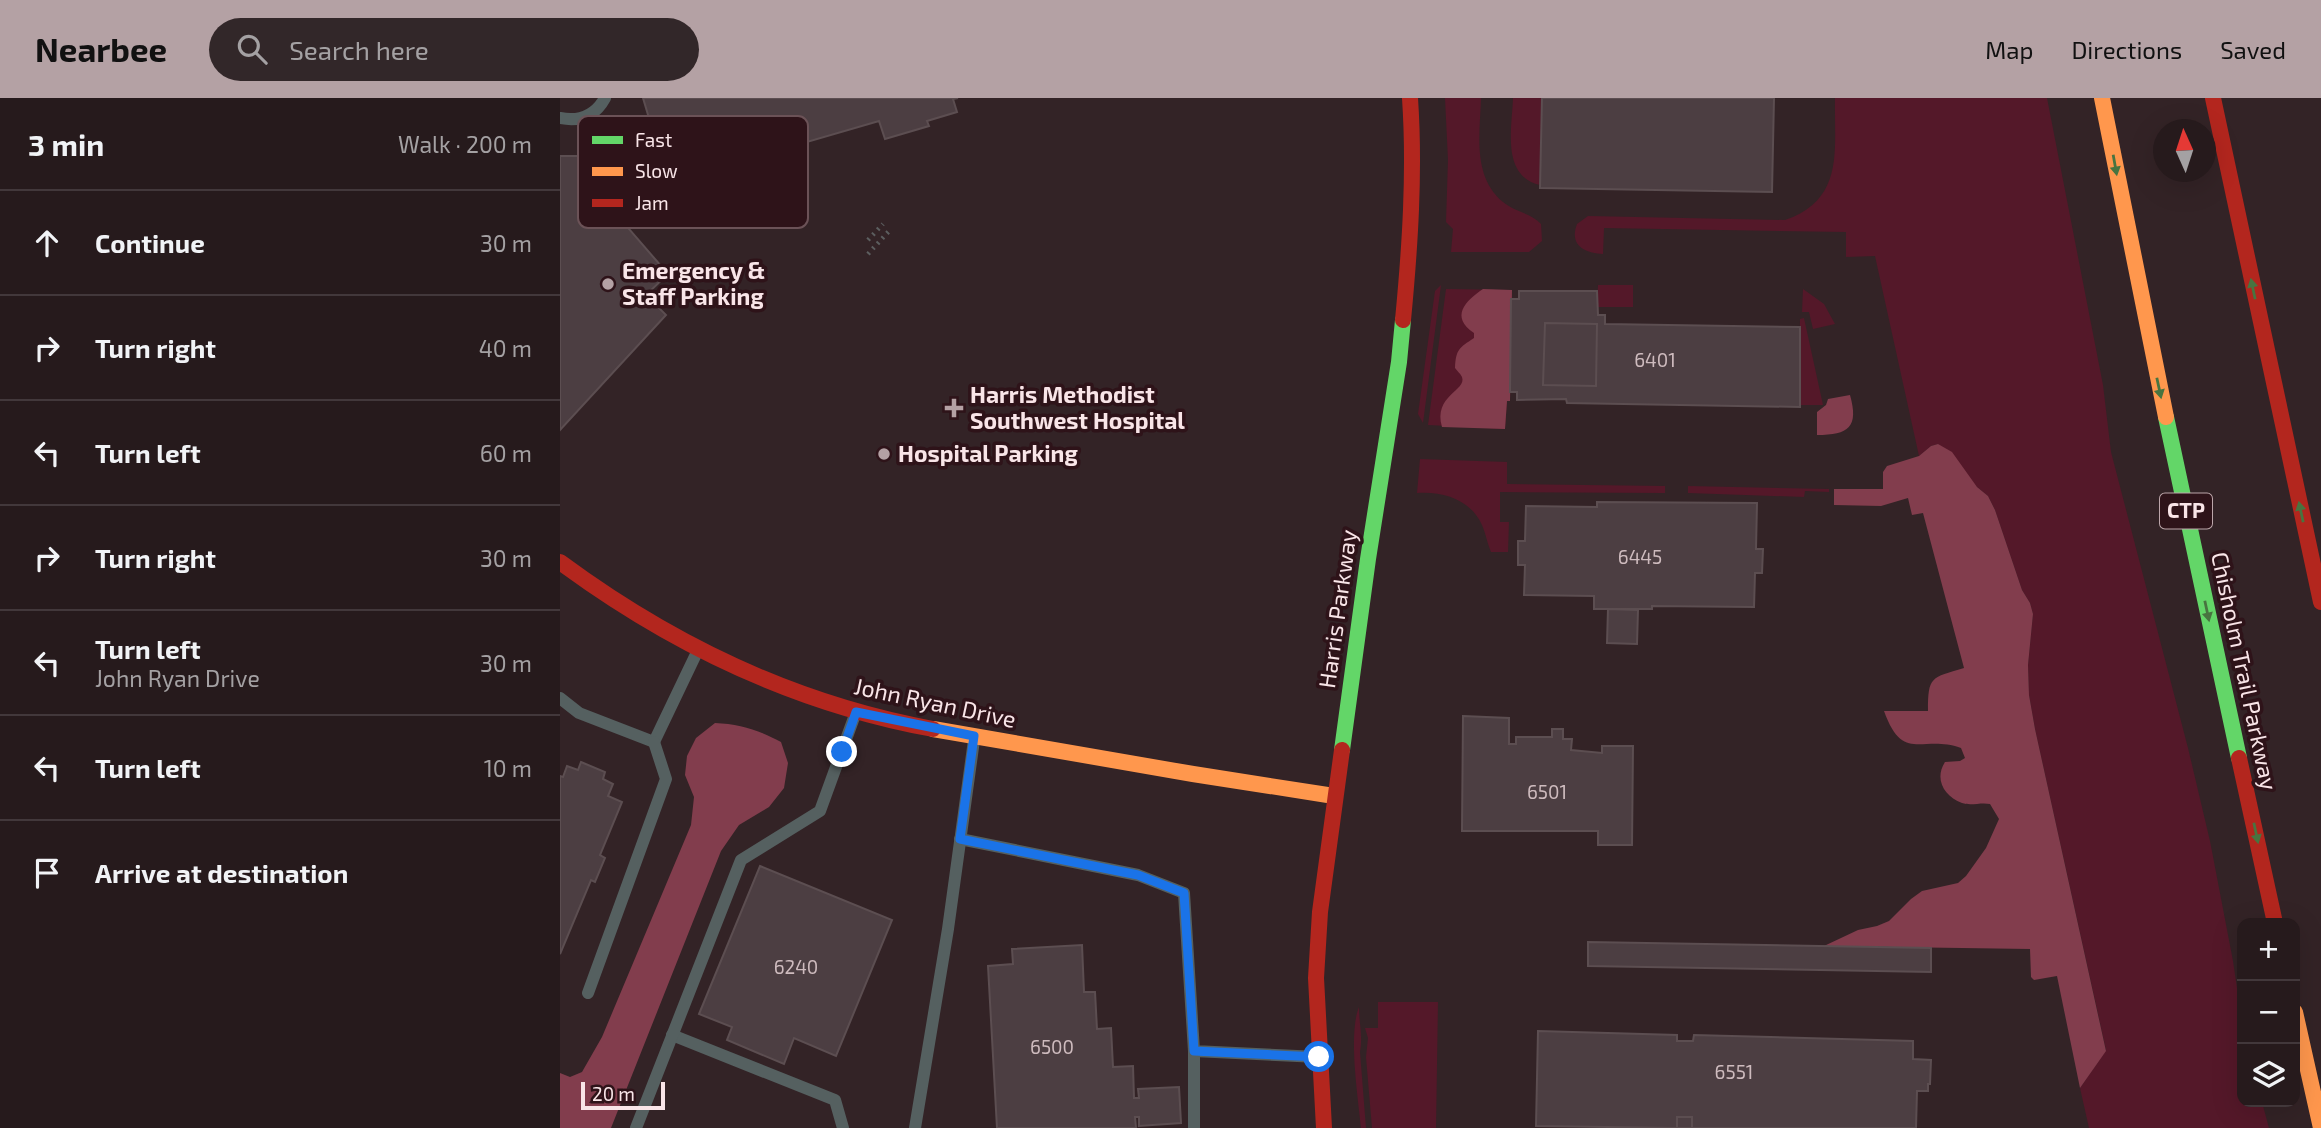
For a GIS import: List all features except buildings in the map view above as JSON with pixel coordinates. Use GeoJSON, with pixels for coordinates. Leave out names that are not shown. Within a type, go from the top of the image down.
{"type":"FeatureCollection","features":[{"type":"Feature","properties":{"kind":"main road","name":"Harris Parkway"},"geometry":{"type":"LineString","coordinates":[[1324,1128],[1316,978],[1320,912],[1334,796],[1399,362],[1408,266],[1413,157],[1410,98]]}},
{"type":"Feature","properties":{"kind":"main road","name":"Chisholm Trail Parkway"},"geometry":{"type":"LineString","coordinates":[[2102,98],[2148,336],[2275,918]]}},
{"type":"Feature","properties":{"kind":"main road"},"geometry":{"type":"LineString","coordinates":[[2213,98],[2321,602]]}},
{"type":"Feature","properties":{"kind":"main road","name":"John Ryan Drive"},"geometry":{"type":"LineString","coordinates":[[560,562],[587,583],[698,649],[786,688],[856,712],[1207,778],[1334,796]]}},
{"type":"Feature","properties":{"kind":"main road"},"geometry":{"type":"LineString","coordinates":[[2300,1035],[2320,1128]]}},
{"type":"Feature","properties":{"kind":"lane"},"geometry":{"type":"LineString","coordinates":[[588,116],[605,98]]}},
{"type":"Feature","properties":{"kind":"lane"},"geometry":{"type":"LineString","coordinates":[[560,118],[578,118]]}},
{"type":"Feature","properties":{"kind":"lane"},"geometry":{"type":"LineString","coordinates":[[588,993],[666,779],[654,742],[698,649]]}},
{"type":"Feature","properties":{"kind":"lane"},"geometry":{"type":"LineString","coordinates":[[560,698],[579,713],[654,742]]}},
{"type":"Feature","properties":{"kind":"lane"},"geometry":{"type":"LineString","coordinates":[[636,1128],[741,860],[820,811],[856,712]]}},
{"type":"Feature","properties":{"kind":"lane"},"geometry":{"type":"LineString","coordinates":[[915,1128],[948,929],[974,736]]}},
{"type":"Feature","properties":{"kind":"lane"},"geometry":{"type":"LineString","coordinates":[[960,839],[1138,875],[1184,893],[1194,1051],[1194,1128]]}},
{"type":"Feature","properties":{"kind":"lane"},"geometry":{"type":"LineString","coordinates":[[672,1035],[835,1100],[843,1128]]}},
{"type":"Feature","properties":{"kind":"lane"},"geometry":{"type":"LineString","coordinates":[[1194,1051],[1319,1057]]}},
{"type":"Feature","properties":{"kind":"path"},"geometry":{"type":"LineString","coordinates":[[869,240],[883,224]]}},
{"type":"Feature","properties":{"kind":"path"},"geometry":{"type":"LineString","coordinates":[[868,254],[890,230]]}},
{"type":"Feature","properties":{"kind":"shaded area"},"geometry":{"type":"Polygon","coordinates":[[[1445,98],[1481,98],[1479,140],[1486,180],[1503,202],[1541,224],[1542,241],[1529,252],[1451,252],[1453,229],[1446,222],[1448,160],[1445,98]]]}},
{"type":"Feature","properties":{"kind":"shaded area"},"geometry":{"type":"Polygon","coordinates":[[[1513,98],[1542,98],[1540,185],[1519,172],[1514,161],[1511,149],[1513,98]]]}},
{"type":"Feature","properties":{"kind":"shaded area"},"geometry":{"type":"Polygon","coordinates":[[[1835,98],[2047,98],[2103,385],[2111,452],[2188,748],[2210,841],[2233,961],[2237,988],[2237,1107],[2263,1107],[2269,1128],[2089,1128],[2080,1088],[2106,1050],[2029,695],[2028,665],[2033,614],[1988,496],[1938,444],[1919,456],[1875,256],[1846,257],[1846,232],[1604,228],[1603,254],[1584,250],[1575,237],[1577,224],[1588,216],[1785,220],[1804,211],[1818,199],[1827,186],[1835,154],[1835,98]]]}},
{"type":"Feature","properties":{"kind":"shaded area"},"geometry":{"type":"Polygon","coordinates":[[[1441,285],[1423,423],[1418,414],[1435,291],[1441,285]]]}},
{"type":"Feature","properties":{"kind":"shaded area"},"geometry":{"type":"Polygon","coordinates":[[[1598,285],[1633,285],[1633,307],[1597,307],[1598,285]]]}},
{"type":"Feature","properties":{"kind":"shaded area"},"geometry":{"type":"Polygon","coordinates":[[[1446,289],[1512,290],[1510,401],[1507,401],[1505,429],[1428,425],[1446,289]]]}},
{"type":"Feature","properties":{"kind":"shaded area"},"geometry":{"type":"Polygon","coordinates":[[[1483,289],[1512,290],[1510,401],[1507,401],[1505,429],[1442,427],[1442,408],[1462,382],[1462,377],[1455,368],[1457,353],[1474,338],[1474,333],[1463,321],[1463,310],[1483,289]]]}},
{"type":"Feature","properties":{"kind":"shaded area"},"geometry":{"type":"Polygon","coordinates":[[[1803,289],[1824,304],[1835,324],[1813,329],[1809,312],[1802,312],[1803,289]]]}},
{"type":"Feature","properties":{"kind":"shaded area"},"geometry":{"type":"Polygon","coordinates":[[[1804,318],[1823,405],[1799,405],[1800,319],[1804,318]]]}},
{"type":"Feature","properties":{"kind":"shaded area"},"geometry":{"type":"Polygon","coordinates":[[[1850,395],[1853,415],[1849,427],[1837,433],[1817,435],[1817,412],[1826,405],[1828,399],[1850,395]]]}},
{"type":"Feature","properties":{"kind":"shaded area"},"geometry":{"type":"Polygon","coordinates":[[[1938,444],[1952,452],[1977,487],[1988,496],[2033,614],[2028,665],[2029,695],[2106,1051],[2080,1088],[2057,976],[2034,980],[2031,977],[2030,949],[1824,946],[1858,930],[1889,921],[1922,891],[1958,883],[1986,848],[1999,819],[1990,804],[1962,803],[1950,796],[1943,786],[1940,775],[1942,768],[1945,762],[1965,758],[1961,748],[1906,742],[1891,727],[1884,711],[1928,711],[1929,691],[1934,680],[1964,668],[1923,513],[1912,515],[1908,498],[1881,506],[1834,505],[1834,489],[1883,489],[1883,472],[1887,466],[1919,456],[1938,444]]]}},
{"type":"Feature","properties":{"kind":"shaded area"},"geometry":{"type":"Polygon","coordinates":[[[1420,459],[1507,462],[1507,484],[1665,486],[1665,493],[1500,492],[1500,522],[1509,522],[1508,552],[1491,552],[1482,525],[1471,509],[1446,496],[1417,493],[1420,459]]]}},
{"type":"Feature","properties":{"kind":"shaded area"},"geometry":{"type":"Polygon","coordinates":[[[1688,486],[1829,489],[1829,492],[1805,491],[1804,497],[1688,493],[1688,486]]]}},
{"type":"Feature","properties":{"kind":"shaded area"},"geometry":{"type":"Polygon","coordinates":[[[715,723],[749,728],[781,742],[788,763],[784,788],[769,807],[739,825],[721,851],[611,1128],[560,1128],[560,1073],[570,1077],[582,1072],[602,1037],[691,825],[694,797],[685,775],[687,756],[696,738],[715,723]]]}},
{"type":"Feature","properties":{"kind":"shaded area"},"geometry":{"type":"Polygon","coordinates":[[[1378,1002],[1438,1002],[1436,1128],[1372,1128],[1366,1057],[1368,1038],[1365,1028],[1378,1028],[1378,1002]]]}},
{"type":"Feature","properties":{"kind":"shaded area"},"geometry":{"type":"Polygon","coordinates":[[[1359,1007],[1366,1128],[1361,1128],[1355,1066],[1354,1033],[1359,1007]]]}},
{"type":"Feature","properties":{"kind":"traffic: fast"},"geometry":{"type":"LineString","coordinates":[[1342,750],[1403,320]]}},
{"type":"Feature","properties":{"kind":"traffic: fast"},"geometry":{"type":"LineString","coordinates":[[2166,417],[2239,758]]}},
{"type":"Feature","properties":{"kind":"traffic: slow"},"geometry":{"type":"LineString","coordinates":[[2102,98],[2166,417]]}},
{"type":"Feature","properties":{"kind":"traffic: slow"},"geometry":{"type":"LineString","coordinates":[[933,729],[1334,796]]}},
{"type":"Feature","properties":{"kind":"traffic: slow"},"geometry":{"type":"LineString","coordinates":[[2300,1034],[2321,1128]]}},
{"type":"Feature","properties":{"kind":"traffic: jam"},"geometry":{"type":"LineString","coordinates":[[1403,320],[1411,209],[1410,98]]}},
{"type":"Feature","properties":{"kind":"traffic: jam"},"geometry":{"type":"LineString","coordinates":[[2213,98],[2321,602]]}},
{"type":"Feature","properties":{"kind":"traffic: jam"},"geometry":{"type":"LineString","coordinates":[[560,562],[646,619],[737,667],[833,704],[933,729]]}},
{"type":"Feature","properties":{"kind":"traffic: jam"},"geometry":{"type":"LineString","coordinates":[[1324,1128],[1316,978],[1320,912],[1342,750]]}},
{"type":"Feature","properties":{"kind":"traffic: jam"},"geometry":{"type":"LineString","coordinates":[[2239,758],[2274,918]]}},
{"type":"Feature","properties":{"kind":"place","name":"Emergency & Staff Parking"},"geometry":{"type":"Point","coordinates":[608,284]}},
{"type":"Feature","properties":{"kind":"place","name":"Harris Methodist Southwest Hospital"},"geometry":{"type":"Point","coordinates":[954,408]}},
{"type":"Feature","properties":{"kind":"place","name":"Hospital Parking"},"geometry":{"type":"Point","coordinates":[884,454]}},
{"type":"Feature","properties":{"kind":"route"},"geometry":{"type":"LineString","coordinates":[[842,752],[856,712],[974,736],[960,839],[1138,875],[1184,893],[1194,1051],[1319,1057]]}}]}
